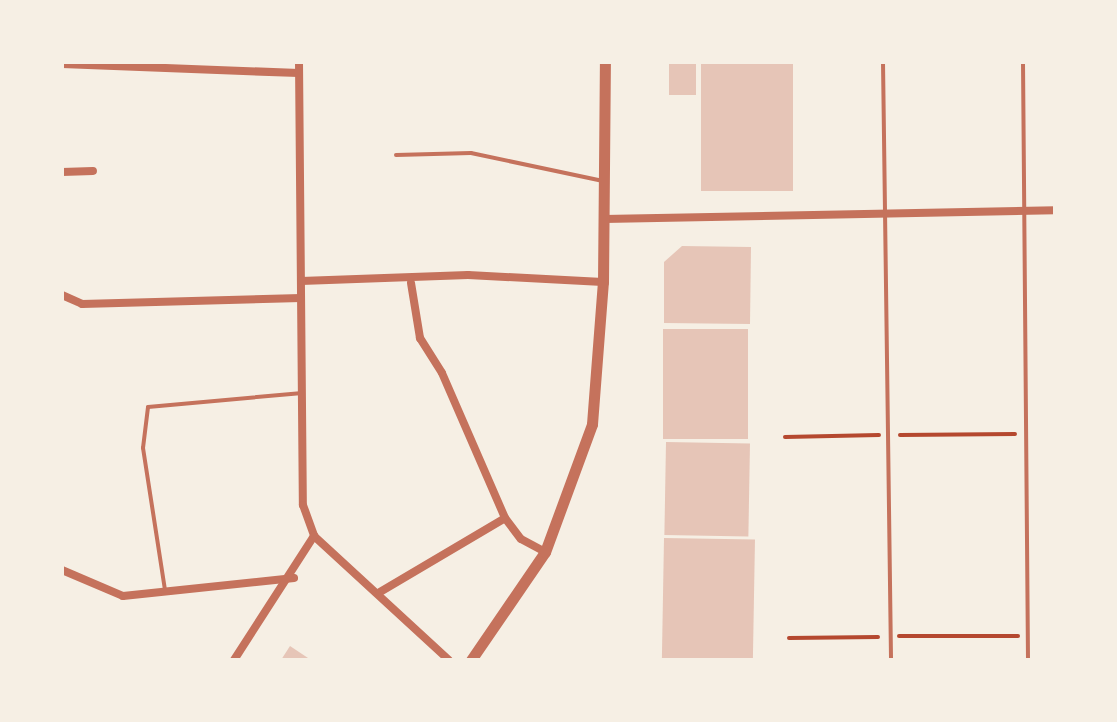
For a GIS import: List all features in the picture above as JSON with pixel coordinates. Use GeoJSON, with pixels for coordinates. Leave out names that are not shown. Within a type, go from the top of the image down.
{"type":"FeatureCollection","features":[{"type":"Feature","properties":{"kind":"street"},"geometry":{"type":"LineString","coordinates":[[299,62],[303,505],[314,536],[380,592],[449,660]]}},
{"type":"Feature","properties":{"kind":"street"},"geometry":{"type":"LineString","coordinates":[[471,660],[545,552],[592,424],[603,282],[605,62]]}},
{"type":"Feature","properties":{"kind":"street"},"geometry":{"type":"LineString","coordinates":[[62,64],[299,73]]}},
{"type":"Feature","properties":{"kind":"street"},"geometry":{"type":"LineString","coordinates":[[62,172],[93,171]]}},
{"type":"Feature","properties":{"kind":"street"},"geometry":{"type":"LineString","coordinates":[[604,219],[1055,210]]}},
{"type":"Feature","properties":{"kind":"street"},"geometry":{"type":"LineString","coordinates":[[301,281],[411,283],[468,275],[603,282]]}},
{"type":"Feature","properties":{"kind":"street"},"geometry":{"type":"LineString","coordinates":[[411,283],[420,338],[442,373],[505,518],[521,539],[545,552]]}},
{"type":"Feature","properties":{"kind":"street"},"geometry":{"type":"LineString","coordinates":[[62,295],[82,304],[301,298]]}},
{"type":"Feature","properties":{"kind":"street"},"geometry":{"type":"LineString","coordinates":[[380,592],[505,518]]}},
{"type":"Feature","properties":{"kind":"street"},"geometry":{"type":"LineString","coordinates":[[234,660],[294,578],[314,536]]}},
{"type":"Feature","properties":{"kind":"street"},"geometry":{"type":"LineString","coordinates":[[62,570],[123,596],[294,578]]}},
{"type":"Feature","properties":{"kind":"lane"},"geometry":{"type":"LineString","coordinates":[[883,62],[891,660]]}},
{"type":"Feature","properties":{"kind":"lane"},"geometry":{"type":"LineString","coordinates":[[1023,62],[1028,660]]}},
{"type":"Feature","properties":{"kind":"lane"},"geometry":{"type":"LineString","coordinates":[[396,155],[471,153],[605,181]]}},
{"type":"Feature","properties":{"kind":"lane"},"geometry":{"type":"LineString","coordinates":[[166,591],[143,448],[148,407],[302,393]]}},
{"type":"Feature","properties":{"kind":"path"},"geometry":{"type":"LineString","coordinates":[[785,437],[1026,434]]}},
{"type":"Feature","properties":{"kind":"path"},"geometry":{"type":"LineString","coordinates":[[789,638],[1028,636]]}},
{"type":"Feature","properties":{"kind":"building"},"geometry":{"type":"Polygon","coordinates":[[[669,62],[696,62],[696,95],[669,95],[669,62]]]}},
{"type":"Feature","properties":{"kind":"building"},"geometry":{"type":"Polygon","coordinates":[[[701,62],[793,62],[793,191],[701,191],[701,62]]]}},
{"type":"Feature","properties":{"kind":"building"},"geometry":{"type":"Polygon","coordinates":[[[682,246],[751,247],[750,324],[664,323],[664,262],[682,246]]]}},
{"type":"Feature","properties":{"kind":"building"},"geometry":{"type":"Polygon","coordinates":[[[663,329],[748,329],[748,439],[663,439],[663,329]]]}},
{"type":"Feature","properties":{"kind":"building"},"geometry":{"type":"Polygon","coordinates":[[[666,442],[750,443],[748,536],[664,535],[666,442]]]}},
{"type":"Feature","properties":{"kind":"building"},"geometry":{"type":"Polygon","coordinates":[[[664,538],[755,540],[753,660],[662,660],[664,538]]]}},
{"type":"Feature","properties":{"kind":"building"},"geometry":{"type":"Polygon","coordinates":[[[290,646],[311,660],[281,660],[290,646]]]}}]}
